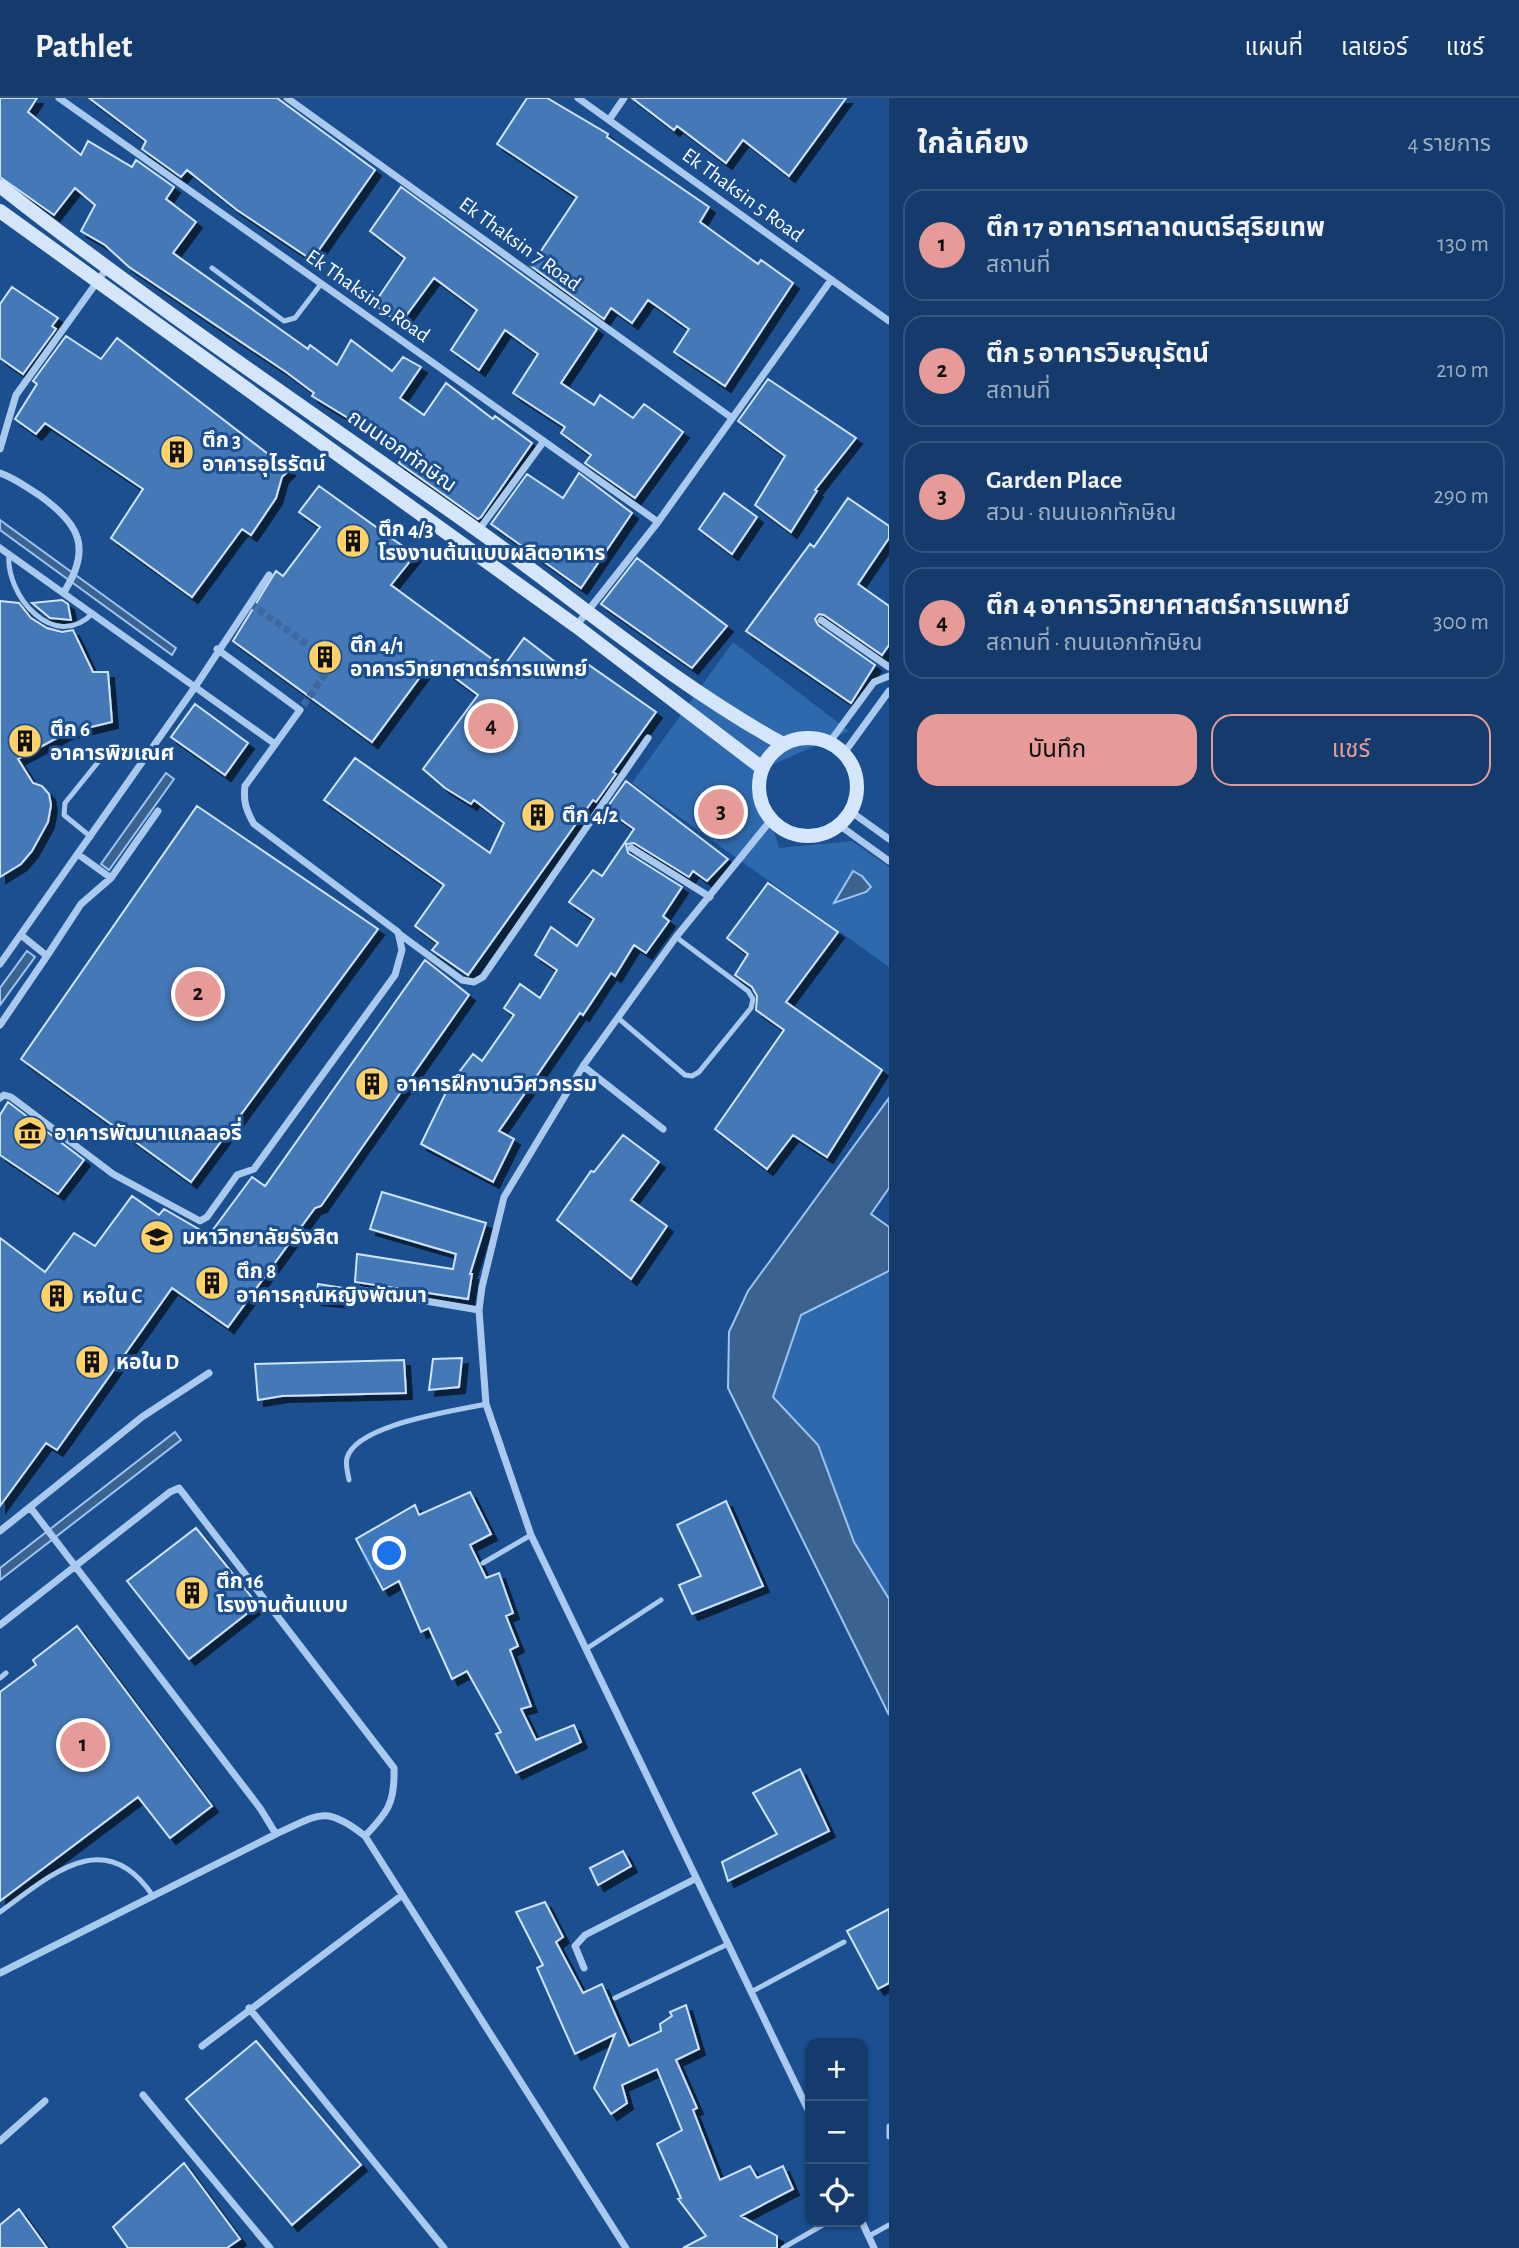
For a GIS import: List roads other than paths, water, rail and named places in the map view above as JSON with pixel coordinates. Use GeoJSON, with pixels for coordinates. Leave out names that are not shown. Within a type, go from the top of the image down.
{"type":"FeatureCollection","features":[{"type":"Feature","properties":{"kind":"street","name":"Ek Thaksin 9 Road"},"geometry":{"type":"LineString","coordinates":[[59,98],[658,522]]}},
{"type":"Feature","properties":{"kind":"street","name":"Ek Thaksin 7 Road"},"geometry":{"type":"LineString","coordinates":[[287,98],[732,418]]}},
{"type":"Feature","properties":{"kind":"street","name":"Ek Thaksin 5 Road"},"geometry":{"type":"LineString","coordinates":[[578,98],[889,321]]}},
{"type":"Feature","properties":{"kind":"street"},"geometry":{"type":"LineString","coordinates":[[609,120],[624,98]]}},
{"type":"Feature","properties":{"kind":"street","name":"ถนนเอกทักษิณ"},"geometry":{"type":"LineString","coordinates":[[0,186],[108,267],[588,610],[725,712],[783,744]]}},
{"type":"Feature","properties":{"kind":"street","name":"ถนนเอกทักษิณ"},"geometry":{"type":"LineString","coordinates":[[0,211],[576,626],[762,768]]}},
{"type":"Feature","properties":{"kind":"street"},"geometry":{"type":"LineString","coordinates":[[0,449],[16,395],[108,267]]}},
{"type":"Feature","properties":{"kind":"street"},"geometry":{"type":"LineString","coordinates":[[576,626],[658,522],[831,280]]}},
{"type":"Feature","properties":{"kind":"street"},"geometry":{"type":"LineString","coordinates":[[478,531],[544,441]]}},
{"type":"Feature","properties":{"kind":"street"},"geometry":{"type":"LineString","coordinates":[[0,474],[23,485],[66,516],[79,542],[76,573],[64,592]]}},
{"type":"Feature","properties":{"kind":"street"},"geometry":{"type":"LineString","coordinates":[[0,548],[275,744]]}},
{"type":"Feature","properties":{"kind":"street"},"geometry":{"type":"LineString","coordinates":[[0,964],[79,855],[269,575]]}},
{"type":"Feature","properties":{"kind":"street"},"geometry":{"type":"LineString","coordinates":[[821,620],[889,667]]}},
{"type":"Feature","properties":{"kind":"street"},"geometry":{"type":"LineString","coordinates":[[217,649],[300,710],[245,786],[243,798],[254,824],[462,980],[474,982],[482,977],[648,738]]}},
{"type":"Feature","properties":{"kind":"street"},"geometry":{"type":"LineString","coordinates":[[829,743],[874,682],[889,676]]}},
{"type":"Feature","properties":{"kind":"street"},"geometry":{"type":"LineString","coordinates":[[844,753],[889,691]]}},
{"type":"Feature","properties":{"kind":"street"},"geometry":{"type":"LineString","coordinates":[[798,738],[815,738],[838,746],[844,753],[856,782],[850,811],[839,825],[817,835],[792,834],[771,820],[759,795],[762,768],[770,755],[783,744],[798,738]]}},
{"type":"Feature","properties":{"kind":"street"},"geometry":{"type":"LineString","coordinates":[[0,1025],[81,904],[111,877],[158,811]]}},
{"type":"Feature","properties":{"kind":"street"},"geometry":{"type":"LineString","coordinates":[[850,811],[889,839]]}},
{"type":"Feature","properties":{"kind":"street"},"geometry":{"type":"LineString","coordinates":[[771,820],[676,937],[583,1066],[504,1197],[479,1310],[486,1404],[531,1535],[805,2104]]}},
{"type":"Feature","properties":{"kind":"street"},"geometry":{"type":"LineString","coordinates":[[839,825],[889,861]]}},
{"type":"Feature","properties":{"kind":"street"},"geometry":{"type":"LineString","coordinates":[[631,848],[710,897]]}},
{"type":"Feature","properties":{"kind":"street"},"geometry":{"type":"LineString","coordinates":[[79,855],[111,877]]}},
{"type":"Feature","properties":{"kind":"street"},"geometry":{"type":"LineString","coordinates":[[0,1098],[4,1095],[11,1097],[113,1174],[200,1221],[207,1217],[237,1175],[254,1169],[395,975],[402,950],[398,932]]}},
{"type":"Feature","properties":{"kind":"street"},"geometry":{"type":"LineString","coordinates":[[21,936],[47,956]]}},
{"type":"Feature","properties":{"kind":"street"},"geometry":{"type":"LineString","coordinates":[[583,1066],[663,1129]]}},
{"type":"Feature","properties":{"kind":"street"},"geometry":{"type":"LineString","coordinates":[[361,1290],[479,1310]]}},
{"type":"Feature","properties":{"kind":"street"},"geometry":{"type":"LineString","coordinates":[[0,1531],[142,1417],[209,1373]]}},
{"type":"Feature","properties":{"kind":"street"},"geometry":{"type":"LineString","coordinates":[[0,1625],[170,1492],[179,1488],[394,1768],[395,1793],[386,1815],[365,1836]]}},
{"type":"Feature","properties":{"kind":"street"},"geometry":{"type":"LineString","coordinates":[[30,1507],[260,1808],[276,1834]]}},
{"type":"Feature","properties":{"kind":"street"},"geometry":{"type":"LineString","coordinates":[[0,1973],[276,1834],[322,1814],[343,1819],[365,1836],[626,2248]]}},
{"type":"Feature","properties":{"kind":"street"},"geometry":{"type":"LineString","coordinates":[[583,1969],[575,1946],[585,1935],[695,1879]]}},
{"type":"Feature","properties":{"kind":"street"},"geometry":{"type":"LineString","coordinates":[[202,2046],[401,1896]]}},
{"type":"Feature","properties":{"kind":"street"},"geometry":{"type":"LineString","coordinates":[[249,2008],[444,2248]]}},
{"type":"Feature","properties":{"kind":"street"},"geometry":{"type":"LineString","coordinates":[[143,2095],[270,2248]]}},
{"type":"Feature","properties":{"kind":"street"},"geometry":{"type":"LineString","coordinates":[[0,2141],[45,2101]]}},
{"type":"Feature","properties":{"kind":"street"},"geometry":{"type":"LineString","coordinates":[[864,2227],[874,2248]]}},
{"type":"Feature","properties":{"kind":"lane"},"geometry":{"type":"LineString","coordinates":[[212,268],[284,321],[295,318],[321,284]]}},
{"type":"Feature","properties":{"kind":"lane"},"geometry":{"type":"LineString","coordinates":[[9,554],[12,586],[42,619],[68,627],[93,613]]}},
{"type":"Feature","properties":{"kind":"lane"},"geometry":{"type":"LineString","coordinates":[[91,836],[64,815],[65,803],[99,761]]}},
{"type":"Feature","properties":{"kind":"lane"},"geometry":{"type":"LineString","coordinates":[[618,1018],[685,1076],[692,1076],[699,1072],[751,1008],[753,999],[748,991],[676,937]]}},
{"type":"Feature","properties":{"kind":"lane"},"geometry":{"type":"LineString","coordinates":[[349,1480],[345,1461],[356,1443],[372,1434],[402,1422],[486,1404]]}},
{"type":"Feature","properties":{"kind":"lane"},"geometry":{"type":"LineString","coordinates":[[483,1563],[531,1535]]}},
{"type":"Feature","properties":{"kind":"lane"},"geometry":{"type":"LineString","coordinates":[[586,1649],[661,1601]]}},
{"type":"Feature","properties":{"kind":"lane"},"geometry":{"type":"LineString","coordinates":[[0,1678],[6,1673]]}},
{"type":"Feature","properties":{"kind":"lane"},"geometry":{"type":"LineString","coordinates":[[0,1912],[61,1868],[78,1861],[119,1862],[131,1870],[153,1896]]}},
{"type":"Feature","properties":{"kind":"lane"},"geometry":{"type":"LineString","coordinates":[[751,1992],[844,1942]]}},
{"type":"Feature","properties":{"kind":"lane"},"geometry":{"type":"LineString","coordinates":[[615,1998],[728,1944]]}},
{"type":"Feature","properties":{"kind":"lane"},"geometry":{"type":"LineString","coordinates":[[889,2126],[889,2137]]}},
{"type":"Feature","properties":{"kind":"lane"},"geometry":{"type":"LineString","coordinates":[[869,2236],[889,2225]]}},
{"type":"Feature","properties":{"kind":"lane"},"geometry":{"type":"LineString","coordinates":[[783,2248],[819,2227]]}},
{"type":"Feature","properties":{"kind":"tunnel"},"geometry":{"type":"LineString","coordinates":[[250,603],[333,663],[300,710]]}},
{"type":"Feature","properties":{"kind":"place","name":"ตึก 3 อาคารอุไรรัตน์"},"geometry":{"type":"Point","coordinates":[177,452]}},
{"type":"Feature","properties":{"kind":"place","name":"ตึก 4/3 โรงงานต้นแบบผลิตอาหาร"},"geometry":{"type":"Point","coordinates":[353,541]}},
{"type":"Feature","properties":{"kind":"place","name":"ตึก 4/1 อาคารวิทยาศาตร์การแพทย์"},"geometry":{"type":"Point","coordinates":[325,657]}},
{"type":"Feature","properties":{"kind":"place","name":"ตึก 4 อาคารวิทยาศาสตร์การแพทย์"},"geometry":{"type":"Point","coordinates":[491,726]}},
{"type":"Feature","properties":{"kind":"place","name":"ตึก 6 อาคารพิฆเณศ"},"geometry":{"type":"Point","coordinates":[25,741]}},
{"type":"Feature","properties":{"kind":"place","name":"Garden Place"},"geometry":{"type":"Point","coordinates":[721,812]}},
{"type":"Feature","properties":{"kind":"place","name":"ตึก 4/2"},"geometry":{"type":"Point","coordinates":[538,815]}},
{"type":"Feature","properties":{"kind":"place","name":"ตึก 5 อาคารวิษณุรัตน์"},"geometry":{"type":"Point","coordinates":[198,994]}},
{"type":"Feature","properties":{"kind":"place","name":"อาคารฝึกงานวิศวกรรม"},"geometry":{"type":"Point","coordinates":[372,1084]}},
{"type":"Feature","properties":{"kind":"place","name":"อาคารพัฒนาแกลลอรี่"},"geometry":{"type":"Point","coordinates":[30,1133]}},
{"type":"Feature","properties":{"kind":"place","name":"มหาวิทยาลัยรังสิต"},"geometry":{"type":"Point","coordinates":[157,1237]}},
{"type":"Feature","properties":{"kind":"place","name":"ตึก 8 อาคารคุณหญิงพัฒนา"},"geometry":{"type":"Point","coordinates":[212,1283]}},
{"type":"Feature","properties":{"kind":"place","name":"หอใน C"},"geometry":{"type":"Point","coordinates":[57,1296]}},
{"type":"Feature","properties":{"kind":"place","name":"หอใน D"},"geometry":{"type":"Point","coordinates":[92,1362]}},
{"type":"Feature","properties":{"kind":"place","name":"ตึก 16 โรงงานต้นแบบ"},"geometry":{"type":"Point","coordinates":[192,1593]}},
{"type":"Feature","properties":{"kind":"place","name":"ตึก 17 อาคารศาลาดนตรีสุริยเทพ"},"geometry":{"type":"Point","coordinates":[83,1745]}}]}
